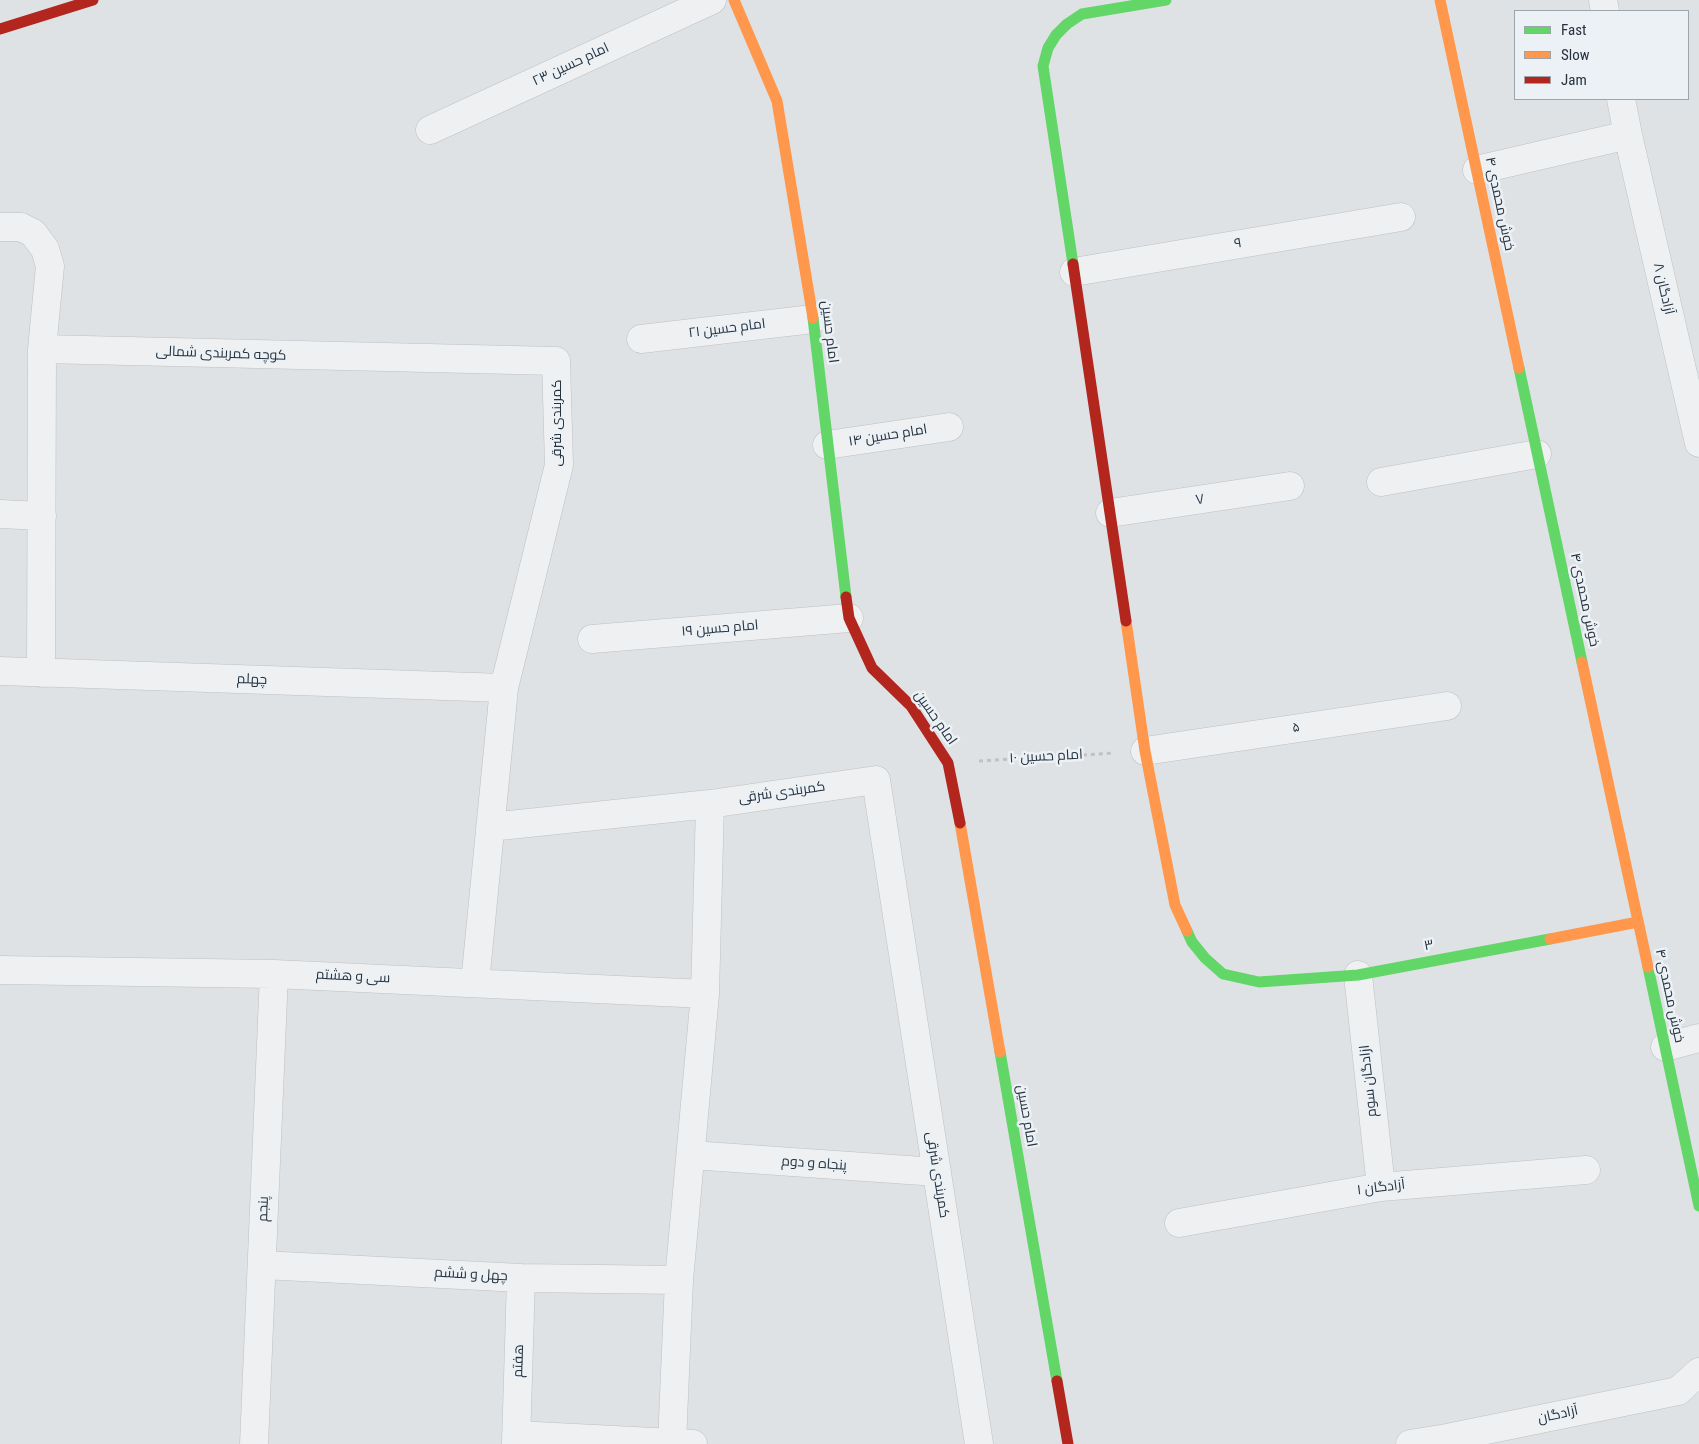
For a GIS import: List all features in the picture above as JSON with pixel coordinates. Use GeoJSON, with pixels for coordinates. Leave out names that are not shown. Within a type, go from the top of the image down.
{"type":"FeatureCollection","features":[{"type":"Feature","properties":{"kind":"street"},"geometry":{"type":"LineString","coordinates":[[0,29],[93,0]]}},
{"type":"Feature","properties":{"kind":"street","name":"امام حسین ۲۳"},"geometry":{"type":"LineString","coordinates":[[430,130],[712,0]]}},
{"type":"Feature","properties":{"kind":"street","name":"امام حسین"},"geometry":{"type":"LineString","coordinates":[[734,0],[777,101],[813,319],[849,618],[872,668],[911,706],[948,763],[1068,1444]]}},
{"type":"Feature","properties":{"kind":"street"},"geometry":{"type":"LineString","coordinates":[[1145,751],[1043,66],[1047,48],[1058,31],[1082,14],[1166,0]]}},
{"type":"Feature","properties":{"kind":"street","name":"خوش محمدی ۴"},"geometry":{"type":"LineString","coordinates":[[1440,0],[1699,1206]]}},
{"type":"Feature","properties":{"kind":"street","name":"آزادگان ۸"},"geometry":{"type":"LineString","coordinates":[[1621,100],[1699,443]]}},
{"type":"Feature","properties":{"kind":"street"},"geometry":{"type":"LineString","coordinates":[[1477,170],[1628,135]]}},
{"type":"Feature","properties":{"kind":"street","name":"۹"},"geometry":{"type":"LineString","coordinates":[[1074,272],[1402,217]]}},
{"type":"Feature","properties":{"kind":"street"},"geometry":{"type":"LineString","coordinates":[[0,227],[21,228],[33,233],[45,249],[50,266],[42,349],[41,673]]}},
{"type":"Feature","properties":{"kind":"street","name":"امام حسین ۲۱"},"geometry":{"type":"LineString","coordinates":[[641,339],[813,319]]}},
{"type":"Feature","properties":{"kind":"street","name":"کوچه کمربندی شمالی"},"geometry":{"type":"LineString","coordinates":[[42,349],[556,361]]}},
{"type":"Feature","properties":{"kind":"street","name":"کمربندی شرقی"},"geometry":{"type":"LineString","coordinates":[[556,361],[559,465],[504,688],[490,827],[710,804],[876,780],[979,1444]]}},
{"type":"Feature","properties":{"kind":"street","name":"امام حسین ۱۴"},"geometry":{"type":"LineString","coordinates":[[827,445],[949,427]]}},
{"type":"Feature","properties":{"kind":"street"},"geometry":{"type":"LineString","coordinates":[[1381,482],[1537,454]]}},
{"type":"Feature","properties":{"kind":"street","name":"۷"},"geometry":{"type":"LineString","coordinates":[[1110,513],[1290,486]]}},
{"type":"Feature","properties":{"kind":"street"},"geometry":{"type":"LineString","coordinates":[[0,514],[42,516]]}},
{"type":"Feature","properties":{"kind":"street","name":"امام حسین ۱۹"},"geometry":{"type":"LineString","coordinates":[[592,639],[849,618]]}},
{"type":"Feature","properties":{"kind":"street","name":"چهلم"},"geometry":{"type":"LineString","coordinates":[[0,671],[504,688]]}},
{"type":"Feature","properties":{"kind":"street","name":"۵"},"geometry":{"type":"LineString","coordinates":[[1145,751],[1447,706]]}},
{"type":"Feature","properties":{"kind":"street","name":"۳"},"geometry":{"type":"LineString","coordinates":[[1145,751],[1175,905],[1192,942],[1205,958],[1223,974],[1258,982],[1358,974],[1638,922]]}},
{"type":"Feature","properties":{"kind":"street"},"geometry":{"type":"LineString","coordinates":[[516,1440],[682,1444],[680,1280],[705,994],[710,804]]}},
{"type":"Feature","properties":{"kind":"street"},"geometry":{"type":"LineString","coordinates":[[475,983],[490,827]]}},
{"type":"Feature","properties":{"kind":"street","name":"سی و هشتم"},"geometry":{"type":"LineString","coordinates":[[0,970],[274,974],[705,994]]}},
{"type":"Feature","properties":{"kind":"street","name":"پنجم"},"geometry":{"type":"LineString","coordinates":[[254,1444],[274,974]]}},
{"type":"Feature","properties":{"kind":"street","name":"ازادگان سوم"},"geometry":{"type":"LineString","coordinates":[[1358,974],[1381,1187]]}},
{"type":"Feature","properties":{"kind":"street"},"geometry":{"type":"LineString","coordinates":[[1665,1047],[1699,1038]]}},
{"type":"Feature","properties":{"kind":"street","name":"پنجاه و دوم"},"geometry":{"type":"LineString","coordinates":[[691,1155],[937,1172]]}},
{"type":"Feature","properties":{"kind":"street","name":"آزادگان ۱"},"geometry":{"type":"LineString","coordinates":[[1179,1223],[1381,1187],[1586,1170]]}},
{"type":"Feature","properties":{"kind":"street","name":"چهل و ششم"},"geometry":{"type":"LineString","coordinates":[[262,1265],[521,1278],[680,1280]]}},
{"type":"Feature","properties":{"kind":"street","name":"هفتم"},"geometry":{"type":"LineString","coordinates":[[516,1440],[521,1278]]}},
{"type":"Feature","properties":{"kind":"street","name":"آزادگان"},"geometry":{"type":"LineString","coordinates":[[1410,1444],[1447,1441],[1678,1391],[1699,1372]]}},
{"type":"Feature","properties":{"kind":"path","name":"امام حسین ۱۰"},"geometry":{"type":"LineString","coordinates":[[948,763],[1145,751]]}},
{"type":"Feature","properties":{"kind":"traffic: fast"},"geometry":{"type":"LineString","coordinates":[[1073,264],[1043,66],[1048,48],[1056,35],[1067,24],[1082,14],[1166,0]]}},
{"type":"Feature","properties":{"kind":"traffic: fast"},"geometry":{"type":"LineString","coordinates":[[813,318],[846,597]]}},
{"type":"Feature","properties":{"kind":"traffic: fast"},"geometry":{"type":"LineString","coordinates":[[1519,368],[1582,662]]}},
{"type":"Feature","properties":{"kind":"traffic: fast"},"geometry":{"type":"LineString","coordinates":[[1187,931],[1192,942],[1205,958],[1223,974],[1259,982],[1358,975],[1550,939]]}},
{"type":"Feature","properties":{"kind":"traffic: fast"},"geometry":{"type":"LineString","coordinates":[[1648,967],[1699,1206]]}},
{"type":"Feature","properties":{"kind":"traffic: fast"},"geometry":{"type":"LineString","coordinates":[[1000,1052],[1057,1381]]}},
{"type":"Feature","properties":{"kind":"traffic: slow"},"geometry":{"type":"LineString","coordinates":[[734,0],[777,101],[813,318]]}},
{"type":"Feature","properties":{"kind":"traffic: slow"},"geometry":{"type":"LineString","coordinates":[[1440,0],[1519,368]]}},
{"type":"Feature","properties":{"kind":"traffic: slow"},"geometry":{"type":"LineString","coordinates":[[1126,621],[1145,751],[1175,905],[1187,931]]}},
{"type":"Feature","properties":{"kind":"traffic: slow"},"geometry":{"type":"LineString","coordinates":[[1582,662],[1648,967]]}},
{"type":"Feature","properties":{"kind":"traffic: slow"},"geometry":{"type":"LineString","coordinates":[[960,823],[1000,1052]]}},
{"type":"Feature","properties":{"kind":"traffic: slow"},"geometry":{"type":"LineString","coordinates":[[1550,939],[1638,922]]}},
{"type":"Feature","properties":{"kind":"traffic: jam"},"geometry":{"type":"LineString","coordinates":[[0,29],[93,0]]}},
{"type":"Feature","properties":{"kind":"traffic: jam"},"geometry":{"type":"LineString","coordinates":[[1073,264],[1126,621]]}},
{"type":"Feature","properties":{"kind":"traffic: jam"},"geometry":{"type":"LineString","coordinates":[[846,597],[849,618],[872,668],[911,706],[948,763],[960,823]]}},
{"type":"Feature","properties":{"kind":"traffic: jam"},"geometry":{"type":"LineString","coordinates":[[1057,1381],[1068,1444]]}}]}
